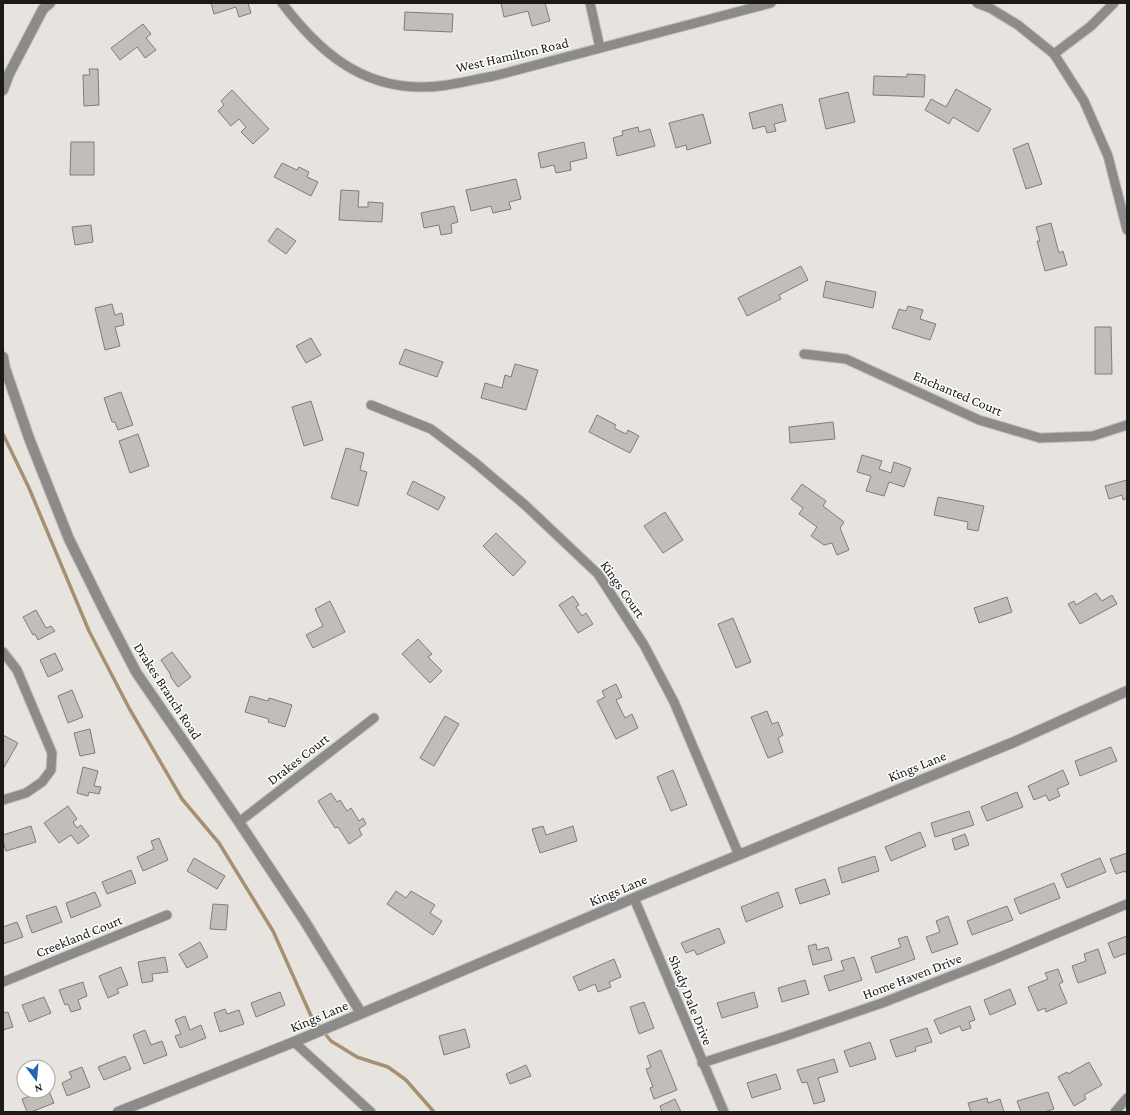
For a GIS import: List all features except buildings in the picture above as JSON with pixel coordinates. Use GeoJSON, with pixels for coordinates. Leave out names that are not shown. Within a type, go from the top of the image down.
{"type":"FeatureCollection","features":[{"type":"Feature","properties":{"kind":"street"},"geometry":{"type":"LineString","coordinates":[[3,90],[9,74],[43,9],[50,3]]}},
{"type":"Feature","properties":{"kind":"street","name":"West Hamilton Road"},"geometry":{"type":"LineString","coordinates":[[282,3],[296,21],[325,51],[353,70],[386,83],[420,87],[494,76],[771,3]]}},
{"type":"Feature","properties":{"kind":"street"},"geometry":{"type":"LineString","coordinates":[[590,3],[600,48]]}},
{"type":"Feature","properties":{"kind":"street"},"geometry":{"type":"LineString","coordinates":[[977,3],[990,8],[1018,25],[1054,54],[1084,101],[1108,156],[1127,230]]}},
{"type":"Feature","properties":{"kind":"street"},"geometry":{"type":"LineString","coordinates":[[1054,54],[1091,26],[1114,3]]}},
{"type":"Feature","properties":{"kind":"street","name":"Enchanted Court"},"geometry":{"type":"LineString","coordinates":[[804,354],[846,359],[978,420],[1040,438],[1093,436],[1127,425]]}},
{"type":"Feature","properties":{"kind":"street","name":"Drakes Branch Road"},"geometry":{"type":"LineString","coordinates":[[3,357],[5,368],[29,438],[69,539],[136,672],[304,920],[361,1013]]}},
{"type":"Feature","properties":{"kind":"street","name":"Kings Court"},"geometry":{"type":"LineString","coordinates":[[371,405],[432,429],[525,505],[598,574],[644,646],[674,702],[739,855]]}},
{"type":"Feature","properties":{"kind":"street"},"geometry":{"type":"LineString","coordinates":[[3,652],[17,670],[52,753],[50,770],[42,782],[26,793],[3,800]]}},
{"type":"Feature","properties":{"kind":"street","name":"Kings Lane"},"geometry":{"type":"LineString","coordinates":[[118,1112],[294,1042],[634,898],[1014,742],[1127,691]]}},
{"type":"Feature","properties":{"kind":"street","name":"Drakes Court"},"geometry":{"type":"LineString","coordinates":[[239,822],[374,718]]}},
{"type":"Feature","properties":{"kind":"street","name":"Shady Dale Drive"},"geometry":{"type":"LineString","coordinates":[[634,898],[702,1063],[724,1112]]}},
{"type":"Feature","properties":{"kind":"street","name":"Home Haven Drive"},"geometry":{"type":"LineString","coordinates":[[702,1063],[882,1003],[995,959],[1127,904]]}},
{"type":"Feature","properties":{"kind":"street","name":"Creekland Court"},"geometry":{"type":"LineString","coordinates":[[3,982],[166,915]]}},
{"type":"Feature","properties":{"kind":"street"},"geometry":{"type":"LineString","coordinates":[[294,1042],[371,1112]]}},
{"type":"Feature","properties":{"kind":"street"},"geometry":{"type":"LineString","coordinates":[[1115,1112],[1127,1098]]}},
{"type":"Feature","properties":{"kind":"waterway"},"geometry":{"type":"LineString","coordinates":[[3,434],[29,488],[89,631],[129,708],[182,799],[219,843],[273,931],[312,1018],[331,1041],[357,1057],[388,1067],[406,1080],[434,1112]]}}]}
